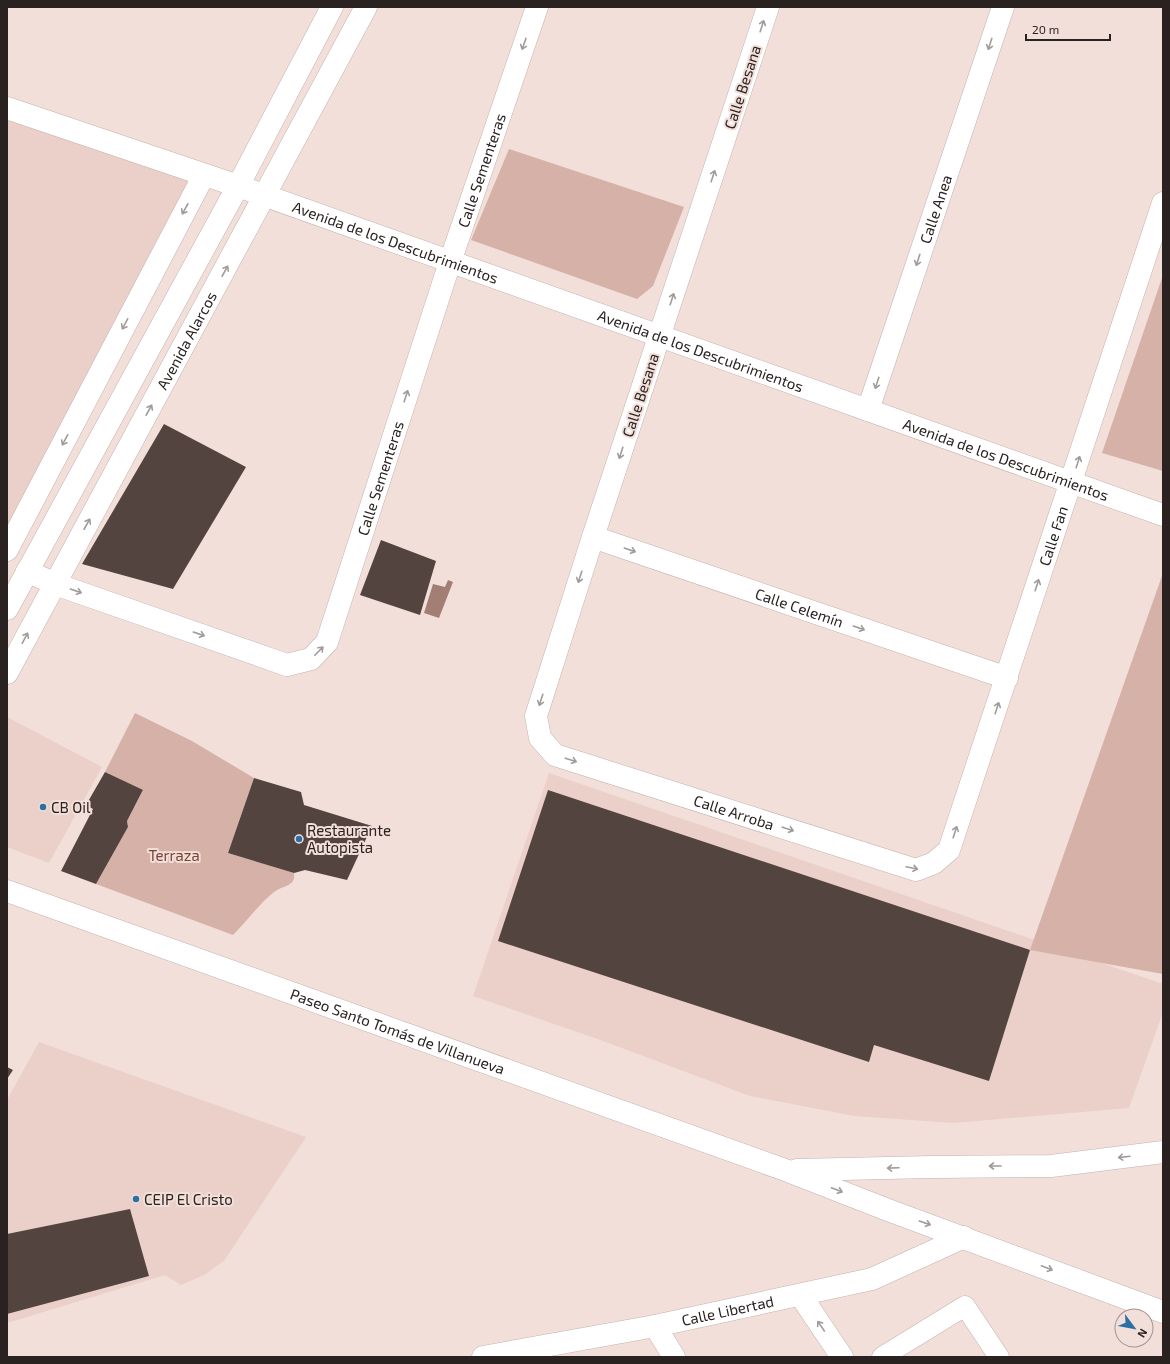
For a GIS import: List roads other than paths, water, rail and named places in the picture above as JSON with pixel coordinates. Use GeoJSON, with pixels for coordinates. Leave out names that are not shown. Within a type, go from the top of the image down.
{"type":"FeatureCollection","features":[{"type":"Feature","properties":{"kind":"street","name":"Avenida Alarcos"},"geometry":{"type":"LineString","coordinates":[[7,609],[238,186],[332,7]]}},
{"type":"Feature","properties":{"kind":"street","name":"Avenida Alarcos"},"geometry":{"type":"LineString","coordinates":[[7,673],[366,7]]}},
{"type":"Feature","properties":{"kind":"street","name":"Calle Sementeras"},"geometry":{"type":"LineString","coordinates":[[27,571],[55,584],[287,665],[311,659],[327,642],[450,262],[537,7]]}},
{"type":"Feature","properties":{"kind":"street","name":"Calle Besana"},"geometry":{"type":"LineString","coordinates":[[540,738],[536,716],[593,537],[768,7]]}},
{"type":"Feature","properties":{"kind":"street","name":"Calle Anea"},"geometry":{"type":"LineString","coordinates":[[868,410],[1003,7]]}},
{"type":"Feature","properties":{"kind":"street","name":"Avenida de los Descubrimientos"},"geometry":{"type":"LineString","coordinates":[[7,108],[238,186],[1163,515]]}},
{"type":"Feature","properties":{"kind":"street"},"geometry":{"type":"LineString","coordinates":[[7,550],[204,175]]}},
{"type":"Feature","properties":{"kind":"street","name":"Calle Fan"},"geometry":{"type":"LineString","coordinates":[[934,863],[949,850],[1163,203]]}},
{"type":"Feature","properties":{"kind":"street","name":"Calle Celemín"},"geometry":{"type":"LineString","coordinates":[[593,537],[1007,678]]}},
{"type":"Feature","properties":{"kind":"street","name":"Calle Arroba"},"geometry":{"type":"LineString","coordinates":[[540,738],[555,755],[916,870],[934,863]]}},
{"type":"Feature","properties":{"kind":"street","name":"Paseo Santo Tomás de Villanueva"},"geometry":{"type":"LineString","coordinates":[[7,891],[788,1171],[888,1210],[1163,1312]]}},
{"type":"Feature","properties":{"kind":"street"},"geometry":{"type":"LineString","coordinates":[[788,1171],[932,1167],[1051,1166],[1163,1152]]}},
{"type":"Feature","properties":{"kind":"street","name":"Calle Libertad"},"geometry":{"type":"LineString","coordinates":[[482,1357],[559,1350],[655,1326],[801,1296],[872,1279],[964,1237]]}},
{"type":"Feature","properties":{"kind":"street"},"geometry":{"type":"LineString","coordinates":[[801,1296],[842,1357]]}},
{"type":"Feature","properties":{"kind":"street"},"geometry":{"type":"LineString","coordinates":[[882,1357],[965,1306],[999,1357]]}},
{"type":"Feature","properties":{"kind":"street"},"geometry":{"type":"LineString","coordinates":[[655,1326],[674,1357]]}},
{"type":"Feature","properties":{"kind":"place","name":"CB Oil"},"geometry":{"type":"Point","coordinates":[43,807]}},
{"type":"Feature","properties":{"kind":"place","name":"Restaurante Autopista"},"geometry":{"type":"Point","coordinates":[299,839]}},
{"type":"Feature","properties":{"kind":"place","name":"CEIP El Cristo"},"geometry":{"type":"Point","coordinates":[136,1199]}},
{"type":"Feature","properties":{"kind":"park label","name":"Terraza"},"geometry":{"type":"Point","coordinates":[174,855]}}]}
